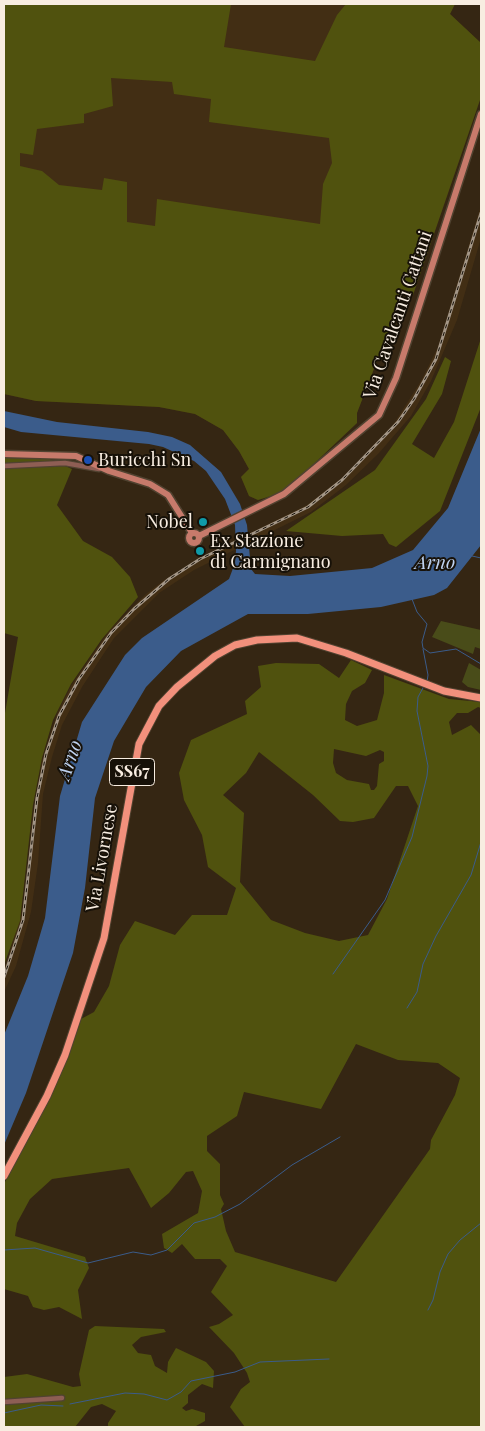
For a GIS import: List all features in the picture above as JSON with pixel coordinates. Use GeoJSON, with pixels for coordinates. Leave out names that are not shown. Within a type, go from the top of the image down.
{"type":"FeatureCollection","features":[{"type":"Feature","properties":{"kind":"main road","name":"Via Livornese"},"geometry":{"type":"LineString","coordinates":[[4,1176],[47,1096],[68,1047],[104,938],[139,744],[159,706],[176,686],[215,656],[235,646],[257,640],[297,638],[323,646],[424,685],[462,696],[481,698]]}},
{"type":"Feature","properties":{"kind":"street","name":"Via Cavalcanti Cattani"},"geometry":{"type":"LineString","coordinates":[[109,471],[150,484],[163,492],[176,505],[192,533],[196,533],[199,536],[220,528],[284,494],[379,415],[386,403],[481,114]]}},
{"type":"Feature","properties":{"kind":"street"},"geometry":{"type":"LineString","coordinates":[[4,454],[76,456],[109,471]]}},
{"type":"Feature","properties":{"kind":"street"},"geometry":{"type":"LineString","coordinates":[[4,466],[65,463],[109,471]]}},
{"type":"Feature","properties":{"kind":"street"},"geometry":{"type":"LineString","coordinates":[[4,1402],[62,1398]]}},
{"type":"Feature","properties":{"kind":"shaded area"},"geometry":{"type":"Polygon","coordinates":[[[4,4],[455,4],[450,14],[481,43],[481,97],[413,295],[402,296],[357,413],[357,423],[284,492],[258,500],[249,496],[241,477],[249,469],[239,451],[223,430],[195,414],[159,407],[36,401],[4,394],[4,4]]]}},
{"type":"Feature","properties":{"kind":"shaded area"},"geometry":{"type":"Polygon","coordinates":[[[4,4],[231,4],[224,47],[315,61],[337,15],[346,4],[455,4],[450,14],[481,43],[481,97],[413,295],[402,296],[357,413],[357,423],[284,492],[258,500],[249,496],[241,477],[249,469],[239,451],[223,430],[195,414],[159,407],[36,401],[4,394],[4,4]],[[111,78],[113,106],[84,114],[84,123],[37,129],[33,155],[20,153],[20,166],[42,171],[59,185],[102,190],[104,178],[127,182],[127,222],[155,226],[157,199],[320,224],[323,184],[332,163],[329,138],[209,122],[211,99],[174,94],[172,82],[111,78]]]}},
{"type":"Feature","properties":{"kind":"shaded area"},"geometry":{"type":"Polygon","coordinates":[[[481,205],[481,238],[457,320],[431,381],[411,416],[379,453],[346,485],[311,512],[194,570],[159,593],[114,638],[82,687],[62,725],[52,757],[43,794],[38,863],[31,912],[16,966],[4,992],[4,970],[23,910],[33,814],[42,761],[57,714],[71,686],[109,631],[146,594],[163,581],[204,556],[307,505],[342,478],[393,425],[421,381],[438,347],[481,205]]]}},
{"type":"Feature","properties":{"kind":"shaded area"},"geometry":{"type":"Polygon","coordinates":[[[481,338],[481,407],[440,511],[396,547],[389,544],[383,534],[342,536],[286,531],[375,470],[426,399],[445,357],[451,361],[442,394],[412,444],[434,458],[454,422],[481,338]]]}},
{"type":"Feature","properties":{"kind":"shaded area"},"geometry":{"type":"Polygon","coordinates":[[[4,457],[45,457],[72,469],[57,505],[83,541],[112,557],[130,577],[138,597],[102,639],[71,684],[53,720],[42,758],[33,805],[20,921],[4,965],[4,719],[18,637],[4,633],[4,457]]]}},
{"type":"Feature","properties":{"kind":"shaded area"},"geometry":{"type":"Polygon","coordinates":[[[351,660],[372,670],[365,683],[352,691],[346,704],[345,720],[357,726],[377,720],[384,693],[384,675],[449,699],[481,702],[481,708],[478,707],[468,713],[457,713],[449,722],[452,735],[471,725],[481,735],[481,1427],[245,1427],[230,1407],[241,1389],[250,1382],[247,1373],[234,1353],[209,1327],[219,1324],[233,1315],[211,1292],[227,1266],[220,1259],[195,1259],[182,1244],[172,1253],[164,1248],[162,1234],[198,1213],[202,1191],[193,1171],[186,1172],[169,1193],[151,1208],[129,1168],[52,1179],[30,1199],[17,1223],[15,1236],[85,1257],[89,1268],[78,1290],[82,1319],[59,1307],[44,1310],[33,1307],[28,1296],[4,1289],[4,1184],[65,1060],[81,1019],[94,1012],[109,986],[120,945],[135,921],[175,935],[192,915],[227,915],[236,888],[208,867],[202,835],[184,800],[179,773],[191,740],[247,714],[245,701],[261,687],[258,666],[276,663],[319,664],[339,678],[351,660]],[[334,749],[333,763],[336,773],[347,780],[369,784],[371,790],[374,790],[377,786],[379,764],[384,761],[384,752],[380,750],[366,756],[334,749]],[[259,752],[246,773],[223,795],[244,813],[240,882],[271,920],[305,933],[339,941],[368,935],[387,899],[418,806],[408,786],[396,786],[374,818],[353,822],[340,821],[313,795],[259,752]],[[356,1044],[321,1109],[244,1092],[237,1116],[207,1136],[207,1151],[220,1164],[220,1195],[224,1204],[221,1209],[226,1231],[235,1252],[336,1282],[430,1149],[431,1140],[455,1095],[460,1078],[438,1063],[398,1060],[356,1044]]]}},
{"type":"Feature","properties":{"kind":"shaded area"},"geometry":{"type":"Polygon","coordinates":[[[95,1326],[164,1329],[166,1332],[141,1337],[132,1345],[138,1353],[151,1355],[155,1366],[167,1373],[168,1362],[176,1348],[206,1362],[214,1371],[213,1388],[202,1384],[188,1395],[188,1403],[182,1408],[186,1411],[192,1409],[205,1413],[205,1421],[196,1426],[108,1427],[108,1423],[116,1411],[102,1404],[91,1407],[75,1427],[4,1427],[4,1377],[27,1374],[73,1387],[81,1386],[79,1374],[89,1330],[95,1326]]]}},
{"type":"Feature","properties":{"kind":"green space"},"geometry":{"type":"Polygon","coordinates":[[[441,621],[481,630],[481,649],[475,647],[473,654],[432,637],[441,621]]]}},
{"type":"Feature","properties":{"kind":"green space"},"geometry":{"type":"Polygon","coordinates":[[[469,663],[481,670],[481,690],[468,687],[462,682],[469,663]]]}},
{"type":"Feature","properties":{"kind":"water","name":"Arno"},"geometry":{"type":"Polygon","coordinates":[[[4,411],[57,422],[148,432],[172,437],[190,445],[221,472],[240,504],[247,525],[251,569],[255,574],[290,576],[372,568],[413,550],[448,508],[481,428],[481,545],[447,588],[434,595],[381,607],[308,614],[248,614],[181,651],[146,687],[114,741],[95,798],[85,888],[73,953],[26,1093],[4,1145],[4,1035],[28,976],[45,918],[60,796],[82,722],[125,655],[142,638],[229,579],[235,563],[236,551],[235,525],[225,499],[206,471],[194,461],[163,447],[149,444],[21,432],[4,427],[4,411]]]}},
{"type":"Feature","properties":{"kind":"waterway"},"geometry":{"type":"LineString","coordinates":[[472,556],[481,558]]}},
{"type":"Feature","properties":{"kind":"waterway"},"geometry":{"type":"LineString","coordinates":[[412,599],[417,612],[427,624],[422,642],[423,648],[430,653],[456,649],[481,664]]}},
{"type":"Feature","properties":{"kind":"waterway"},"geometry":{"type":"LineString","coordinates":[[423,649],[428,675],[427,682]]}},
{"type":"Feature","properties":{"kind":"waterway"},"geometry":{"type":"LineString","coordinates":[[333,974],[385,900],[412,837],[428,766],[417,711],[418,697],[423,688]]}},
{"type":"Feature","properties":{"kind":"waterway"},"geometry":{"type":"LineString","coordinates":[[407,1008],[417,992],[423,964],[436,936],[471,875],[481,842]]}},
{"type":"Feature","properties":{"kind":"waterway"},"geometry":{"type":"LineString","coordinates":[[4,1250],[35,1248],[88,1263],[133,1252],[151,1255],[167,1250],[194,1223],[215,1217],[240,1204],[292,1165],[340,1137]]}},
{"type":"Feature","properties":{"kind":"waterway"},"geometry":{"type":"LineString","coordinates":[[428,1310],[448,1254],[460,1240],[481,1223]]}},
{"type":"Feature","properties":{"kind":"waterway"},"geometry":{"type":"LineString","coordinates":[[70,1404],[125,1393],[144,1394],[167,1400],[181,1392],[191,1381],[235,1372],[260,1362],[329,1359]]}},
{"type":"Feature","properties":{"kind":"waterway"},"geometry":{"type":"LineString","coordinates":[[4,1413],[41,1405],[63,1406]]}},
{"type":"Feature","properties":{"kind":"railway"},"geometry":{"type":"LineString","coordinates":[[4,977],[23,920],[37,798],[46,754],[59,716],[79,679],[111,633],[134,609],[169,579],[200,559],[308,507],[342,480],[398,422],[414,399],[436,359],[481,213]]}},
{"type":"Feature","properties":{"kind":"place","name":"Buricchi Sn"},"geometry":{"type":"Point","coordinates":[88,460]}},
{"type":"Feature","properties":{"kind":"place","name":"Nobel"},"geometry":{"type":"Point","coordinates":[203,522]}},
{"type":"Feature","properties":{"kind":"place","name":"Ex Stazione di Carmignano"},"geometry":{"type":"Point","coordinates":[200,551]}}]}
